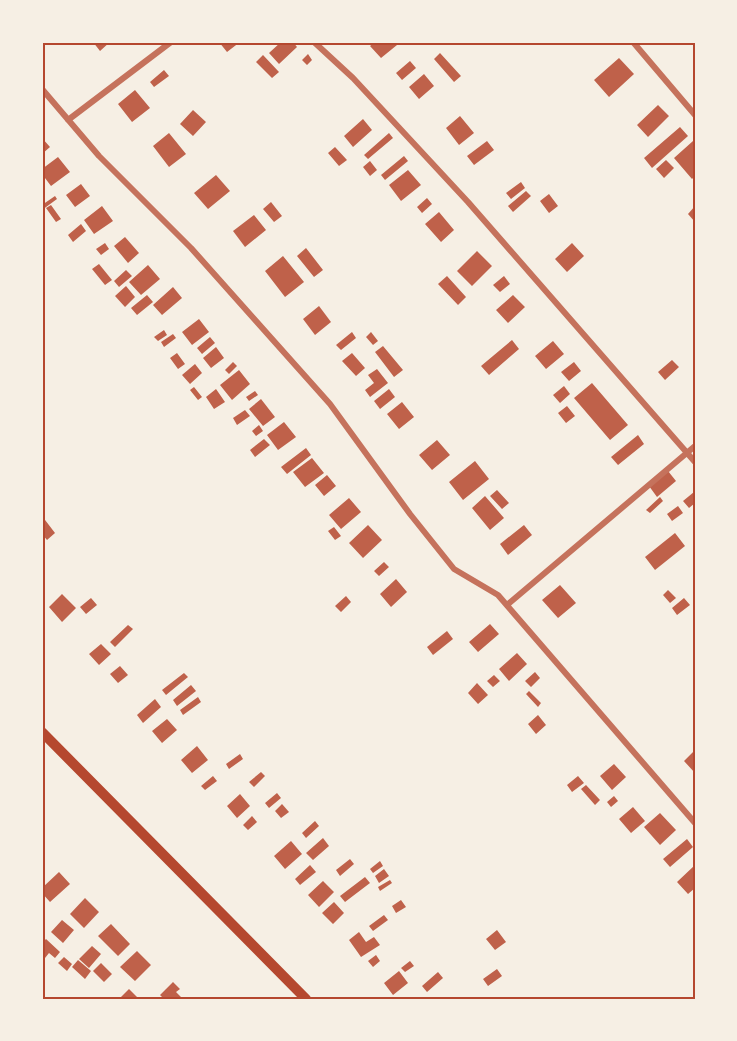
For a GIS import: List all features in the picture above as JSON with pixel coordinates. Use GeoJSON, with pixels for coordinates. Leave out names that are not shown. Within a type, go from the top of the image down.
{"type":"FeatureCollection","features":[{"type":"Feature","properties":{"kind":"main road"},"geometry":{"type":"LineString","coordinates":[[42,732],[306,999]]}},
{"type":"Feature","properties":{"kind":"street"},"geometry":{"type":"LineString","coordinates":[[68,120],[171,42]]}},
{"type":"Feature","properties":{"kind":"street"},"geometry":{"type":"LineString","coordinates":[[314,42],[352,78],[468,202],[695,462]]}},
{"type":"Feature","properties":{"kind":"street"},"geometry":{"type":"LineString","coordinates":[[633,42],[695,115]]}},
{"type":"Feature","properties":{"kind":"street"},"geometry":{"type":"LineString","coordinates":[[42,89],[99,156],[191,248],[330,405],[410,514],[454,569],[498,595],[695,823]]}},
{"type":"Feature","properties":{"kind":"street"},"geometry":{"type":"LineString","coordinates":[[507,605],[695,446]]}},
{"type":"Feature","properties":{"kind":"building"},"geometry":{"type":"Polygon","coordinates":[[[93,42],[110,42],[100,51],[93,42]]]}},
{"type":"Feature","properties":{"kind":"building"},"geometry":{"type":"Polygon","coordinates":[[[219,42],[240,42],[227,52],[219,42]]]}},
{"type":"Feature","properties":{"kind":"building"},"geometry":{"type":"Polygon","coordinates":[[[281,42],[293,42],[297,47],[279,64],[269,53],[281,42]]]}},
{"type":"Feature","properties":{"kind":"building"},"geometry":{"type":"Polygon","coordinates":[[[375,42],[395,42],[397,45],[381,58],[370,46],[375,42]]]}},
{"type":"Feature","properties":{"kind":"building"},"geometry":{"type":"Polygon","coordinates":[[[440,53],[461,76],[454,82],[434,59],[440,53]]]}},
{"type":"Feature","properties":{"kind":"building"},"geometry":{"type":"Polygon","coordinates":[[[308,54],[312,60],[307,65],[302,60],[308,54]]]}},
{"type":"Feature","properties":{"kind":"building"},"geometry":{"type":"Polygon","coordinates":[[[263,55],[279,72],[272,78],[256,62],[263,55]]]}},
{"type":"Feature","properties":{"kind":"building"},"geometry":{"type":"Polygon","coordinates":[[[619,58],[634,74],[609,97],[594,80],[619,58]]]}},
{"type":"Feature","properties":{"kind":"building"},"geometry":{"type":"Polygon","coordinates":[[[410,61],[416,68],[402,80],[396,73],[410,61]]]}},
{"type":"Feature","properties":{"kind":"building"},"geometry":{"type":"Polygon","coordinates":[[[164,70],[169,76],[154,87],[150,82],[164,70]]]}},
{"type":"Feature","properties":{"kind":"building"},"geometry":{"type":"Polygon","coordinates":[[[424,74],[434,86],[419,99],[409,87],[424,74]]]}},
{"type":"Feature","properties":{"kind":"building"},"geometry":{"type":"Polygon","coordinates":[[[135,90],[150,108],[132,122],[118,104],[135,90]]]}},
{"type":"Feature","properties":{"kind":"building"},"geometry":{"type":"Polygon","coordinates":[[[658,105],[669,116],[648,137],[637,125],[658,105]]]}},
{"type":"Feature","properties":{"kind":"building"},"geometry":{"type":"Polygon","coordinates":[[[193,110],[206,122],[193,136],[180,124],[193,110]]]}},
{"type":"Feature","properties":{"kind":"building"},"geometry":{"type":"Polygon","coordinates":[[[460,116],[474,133],[459,145],[446,128],[460,116]]]}},
{"type":"Feature","properties":{"kind":"building"},"geometry":{"type":"Polygon","coordinates":[[[363,119],[372,130],[353,147],[344,136],[363,119]]]}},
{"type":"Feature","properties":{"kind":"building"},"geometry":{"type":"Polygon","coordinates":[[[680,127],[688,136],[652,168],[644,158],[680,127]]]}},
{"type":"Feature","properties":{"kind":"building"},"geometry":{"type":"Polygon","coordinates":[[[169,133],[186,154],[169,167],[153,146],[169,133]]]}},
{"type":"Feature","properties":{"kind":"building"},"geometry":{"type":"Polygon","coordinates":[[[389,133],[393,138],[368,159],[364,155],[389,133]]]}},
{"type":"Feature","properties":{"kind":"building"},"geometry":{"type":"Polygon","coordinates":[[[42,138],[50,147],[42,154],[42,138]]]}},
{"type":"Feature","properties":{"kind":"building"},"geometry":{"type":"Polygon","coordinates":[[[487,141],[494,150],[474,165],[467,156],[487,141]]]}},
{"type":"Feature","properties":{"kind":"building"},"geometry":{"type":"Polygon","coordinates":[[[693,141],[695,143],[695,176],[692,179],[674,158],[693,141]]]}},
{"type":"Feature","properties":{"kind":"building"},"geometry":{"type":"Polygon","coordinates":[[[335,147],[347,160],[339,166],[328,153],[335,147]]]}},
{"type":"Feature","properties":{"kind":"building"},"geometry":{"type":"Polygon","coordinates":[[[404,156],[408,161],[385,180],[381,175],[404,156]]]}},
{"type":"Feature","properties":{"kind":"building"},"geometry":{"type":"Polygon","coordinates":[[[58,157],[70,172],[51,186],[42,174],[42,169],[58,157]]]}},
{"type":"Feature","properties":{"kind":"building"},"geometry":{"type":"Polygon","coordinates":[[[666,160],[674,168],[664,178],[656,169],[666,160]]]}},
{"type":"Feature","properties":{"kind":"building"},"geometry":{"type":"Polygon","coordinates":[[[370,161],[377,170],[370,176],[363,167],[370,161]]]}},
{"type":"Feature","properties":{"kind":"building"},"geometry":{"type":"Polygon","coordinates":[[[408,170],[421,185],[401,201],[389,185],[408,170]]]}},
{"type":"Feature","properties":{"kind":"building"},"geometry":{"type":"Polygon","coordinates":[[[216,175],[230,191],[208,209],[194,193],[216,175]]]}},
{"type":"Feature","properties":{"kind":"building"},"geometry":{"type":"Polygon","coordinates":[[[521,182],[525,188],[511,199],[506,193],[521,182]]]}},
{"type":"Feature","properties":{"kind":"building"},"geometry":{"type":"Polygon","coordinates":[[[81,184],[90,196],[75,207],[66,195],[81,184]]]}},
{"type":"Feature","properties":{"kind":"building"},"geometry":{"type":"Polygon","coordinates":[[[526,191],[531,196],[513,212],[508,206],[526,191]]]}},
{"type":"Feature","properties":{"kind":"building"},"geometry":{"type":"Polygon","coordinates":[[[549,194],[558,206],[549,213],[540,201],[549,194]]]}},
{"type":"Feature","properties":{"kind":"building"},"geometry":{"type":"Polygon","coordinates":[[[55,196],[57,199],[42,210],[42,205],[55,196]]]}},
{"type":"Feature","properties":{"kind":"building"},"geometry":{"type":"Polygon","coordinates":[[[427,198],[432,204],[422,213],[417,207],[427,198]]]}},
{"type":"Feature","properties":{"kind":"building"},"geometry":{"type":"Polygon","coordinates":[[[271,202],[282,216],[274,222],[263,209],[271,202]]]}},
{"type":"Feature","properties":{"kind":"building"},"geometry":{"type":"Polygon","coordinates":[[[51,205],[61,219],[56,222],[46,208],[51,205]]]}},
{"type":"Feature","properties":{"kind":"building"},"geometry":{"type":"Polygon","coordinates":[[[102,206],[113,221],[94,234],[84,220],[102,206]]]}},
{"type":"Feature","properties":{"kind":"building"},"geometry":{"type":"Polygon","coordinates":[[[695,206],[695,222],[688,214],[695,206]]]}},
{"type":"Feature","properties":{"kind":"building"},"geometry":{"type":"Polygon","coordinates":[[[439,212],[454,230],[441,242],[425,224],[439,212]]]}},
{"type":"Feature","properties":{"kind":"building"},"geometry":{"type":"Polygon","coordinates":[[[254,215],[266,230],[245,247],[233,231],[254,215]]]}},
{"type":"Feature","properties":{"kind":"building"},"geometry":{"type":"Polygon","coordinates":[[[81,224],[86,231],[73,242],[68,235],[81,224]]]}},
{"type":"Feature","properties":{"kind":"building"},"geometry":{"type":"Polygon","coordinates":[[[125,237],[139,253],[128,263],[114,246],[125,237]]]}},
{"type":"Feature","properties":{"kind":"building"},"geometry":{"type":"Polygon","coordinates":[[[105,243],[109,249],[101,255],[96,249],[105,243]]]}},
{"type":"Feature","properties":{"kind":"building"},"geometry":{"type":"Polygon","coordinates":[[[572,243],[584,256],[567,272],[555,259],[572,243]]]}},
{"type":"Feature","properties":{"kind":"building"},"geometry":{"type":"Polygon","coordinates":[[[306,248],[323,270],[314,277],[297,256],[306,248]]]}},
{"type":"Feature","properties":{"kind":"building"},"geometry":{"type":"Polygon","coordinates":[[[477,251],[492,266],[472,286],[457,271],[477,251]]]}},
{"type":"Feature","properties":{"kind":"building"},"geometry":{"type":"Polygon","coordinates":[[[283,256],[304,282],[285,297],[265,271],[283,256]]]}},
{"type":"Feature","properties":{"kind":"building"},"geometry":{"type":"Polygon","coordinates":[[[99,264],[112,280],[105,285],[92,269],[99,264]]]}},
{"type":"Feature","properties":{"kind":"building"},"geometry":{"type":"Polygon","coordinates":[[[148,265],[160,279],[141,295],[129,282],[148,265]]]}},
{"type":"Feature","properties":{"kind":"building"},"geometry":{"type":"Polygon","coordinates":[[[126,270],[132,276],[119,287],[114,281],[126,270]]]}},
{"type":"Feature","properties":{"kind":"building"},"geometry":{"type":"Polygon","coordinates":[[[447,276],[466,297],[458,305],[438,284],[447,276]]]}},
{"type":"Feature","properties":{"kind":"building"},"geometry":{"type":"Polygon","coordinates":[[[504,276],[510,284],[500,292],[493,285],[504,276]]]}},
{"type":"Feature","properties":{"kind":"building"},"geometry":{"type":"Polygon","coordinates":[[[126,286],[135,297],[125,307],[115,296],[126,286]]]}},
{"type":"Feature","properties":{"kind":"building"},"geometry":{"type":"Polygon","coordinates":[[[173,287],[182,298],[162,315],[153,305],[173,287]]]}},
{"type":"Feature","properties":{"kind":"building"},"geometry":{"type":"Polygon","coordinates":[[[147,295],[153,302],[137,315],[131,308],[147,295]]]}},
{"type":"Feature","properties":{"kind":"building"},"geometry":{"type":"Polygon","coordinates":[[[513,295],[525,307],[508,323],[496,310],[513,295]]]}},
{"type":"Feature","properties":{"kind":"building"},"geometry":{"type":"Polygon","coordinates":[[[319,306],[331,322],[315,335],[303,319],[319,306]]]}},
{"type":"Feature","properties":{"kind":"building"},"geometry":{"type":"Polygon","coordinates":[[[199,319],[209,332],[192,345],[182,332],[199,319]]]}},
{"type":"Feature","properties":{"kind":"building"},"geometry":{"type":"Polygon","coordinates":[[[164,330],[167,335],[158,341],[154,337],[164,330]]]}},
{"type":"Feature","properties":{"kind":"building"},"geometry":{"type":"Polygon","coordinates":[[[352,332],[356,338],[341,350],[336,345],[352,332]]]}},
{"type":"Feature","properties":{"kind":"building"},"geometry":{"type":"Polygon","coordinates":[[[371,332],[378,341],[373,345],[366,337],[371,332]]]}},
{"type":"Feature","properties":{"kind":"building"},"geometry":{"type":"Polygon","coordinates":[[[173,334],[176,338],[164,347],[161,342],[173,334]]]}},
{"type":"Feature","properties":{"kind":"building"},"geometry":{"type":"Polygon","coordinates":[[[210,337],[215,343],[202,354],[197,348],[210,337]]]}},
{"type":"Feature","properties":{"kind":"building"},"geometry":{"type":"Polygon","coordinates":[[[512,340],[519,349],[489,375],[481,366],[512,340]]]}},
{"type":"Feature","properties":{"kind":"building"},"geometry":{"type":"Polygon","coordinates":[[[553,341],[564,354],[546,369],[535,356],[553,341]]]}},
{"type":"Feature","properties":{"kind":"building"},"geometry":{"type":"Polygon","coordinates":[[[383,346],[403,370],[394,377],[375,352],[383,346]]]}},
{"type":"Feature","properties":{"kind":"building"},"geometry":{"type":"Polygon","coordinates":[[[216,347],[224,358],[211,368],[203,358],[216,347]]]}},
{"type":"Feature","properties":{"kind":"building"},"geometry":{"type":"Polygon","coordinates":[[[177,353],[185,364],[178,369],[170,358],[177,353]]]}},
{"type":"Feature","properties":{"kind":"building"},"geometry":{"type":"Polygon","coordinates":[[[352,353],[365,368],[356,376],[342,361],[352,353]]]}},
{"type":"Feature","properties":{"kind":"building"},"geometry":{"type":"Polygon","coordinates":[[[672,360],[679,367],[665,380],[658,372],[672,360]]]}},
{"type":"Feature","properties":{"kind":"building"},"geometry":{"type":"Polygon","coordinates":[[[233,362],[237,366],[229,374],[225,370],[233,362]]]}},
{"type":"Feature","properties":{"kind":"building"},"geometry":{"type":"Polygon","coordinates":[[[574,362],[581,371],[569,381],[561,372],[574,362]]]}},
{"type":"Feature","properties":{"kind":"building"},"geometry":{"type":"Polygon","coordinates":[[[195,364],[202,373],[190,384],[182,375],[195,364]]]}},
{"type":"Feature","properties":{"kind":"building"},"geometry":{"type":"Polygon","coordinates":[[[377,369],[388,383],[370,397],[365,390],[374,383],[368,375],[377,369]]]}},
{"type":"Feature","properties":{"kind":"building"},"geometry":{"type":"Polygon","coordinates":[[[239,370],[250,384],[232,400],[220,385],[239,370]]]}},
{"type":"Feature","properties":{"kind":"building"},"geometry":{"type":"Polygon","coordinates":[[[592,383],[628,425],[610,440],[574,398],[592,383]]]}},
{"type":"Feature","properties":{"kind":"building"},"geometry":{"type":"Polygon","coordinates":[[[564,386],[570,394],[560,403],[553,395],[564,386]]]}},
{"type":"Feature","properties":{"kind":"building"},"geometry":{"type":"Polygon","coordinates":[[[194,387],[202,397],[198,400],[190,390],[194,387]]]}},
{"type":"Feature","properties":{"kind":"building"},"geometry":{"type":"Polygon","coordinates":[[[216,389],[225,402],[214,409],[206,397],[216,389]]]}},
{"type":"Feature","properties":{"kind":"building"},"geometry":{"type":"Polygon","coordinates":[[[389,389],[395,397],[380,409],[374,401],[389,389]]]}},
{"type":"Feature","properties":{"kind":"building"},"geometry":{"type":"Polygon","coordinates":[[[255,391],[258,395],[249,401],[246,397],[255,391]]]}},
{"type":"Feature","properties":{"kind":"building"},"geometry":{"type":"Polygon","coordinates":[[[261,399],[275,417],[263,426],[249,409],[261,399]]]}},
{"type":"Feature","properties":{"kind":"building"},"geometry":{"type":"Polygon","coordinates":[[[402,402],[414,417],[399,429],[387,414],[402,402]]]}},
{"type":"Feature","properties":{"kind":"building"},"geometry":{"type":"Polygon","coordinates":[[[567,406],[575,416],[566,423],[558,413],[567,406]]]}},
{"type":"Feature","properties":{"kind":"building"},"geometry":{"type":"Polygon","coordinates":[[[245,410],[250,416],[237,425],[233,418],[245,410]]]}},
{"type":"Feature","properties":{"kind":"building"},"geometry":{"type":"Polygon","coordinates":[[[284,422],[296,437],[278,450],[267,435],[284,422]]]}},
{"type":"Feature","properties":{"kind":"building"},"geometry":{"type":"Polygon","coordinates":[[[259,425],[263,431],[256,436],[252,431],[259,425]]]}},
{"type":"Feature","properties":{"kind":"building"},"geometry":{"type":"Polygon","coordinates":[[[638,435],[644,444],[618,465],[611,457],[638,435]]]}},
{"type":"Feature","properties":{"kind":"building"},"geometry":{"type":"Polygon","coordinates":[[[264,439],[270,445],[255,457],[250,450],[264,439]]]}},
{"type":"Feature","properties":{"kind":"building"},"geometry":{"type":"Polygon","coordinates":[[[437,440],[450,455],[432,470],[419,455],[437,440]]]}},
{"type":"Feature","properties":{"kind":"building"},"geometry":{"type":"Polygon","coordinates":[[[306,448],[311,455],[287,474],[281,467],[306,448]]]}},
{"type":"Feature","properties":{"kind":"building"},"geometry":{"type":"Polygon","coordinates":[[[312,458],[324,473],[305,487],[293,472],[312,458]]]}},
{"type":"Feature","properties":{"kind":"building"},"geometry":{"type":"Polygon","coordinates":[[[475,461],[489,479],[463,500],[449,482],[475,461]]]}},
{"type":"Feature","properties":{"kind":"building"},"geometry":{"type":"Polygon","coordinates":[[[668,471],[676,481],[657,497],[649,486],[668,471]]]}},
{"type":"Feature","properties":{"kind":"building"},"geometry":{"type":"Polygon","coordinates":[[[327,475],[336,486],[324,496],[315,485],[327,475]]]}},
{"type":"Feature","properties":{"kind":"building"},"geometry":{"type":"Polygon","coordinates":[[[497,490],[509,503],[502,509],[490,496],[497,490]]]}},
{"type":"Feature","properties":{"kind":"building"},"geometry":{"type":"Polygon","coordinates":[[[694,492],[695,503],[689,508],[683,501],[694,492]]]}},
{"type":"Feature","properties":{"kind":"building"},"geometry":{"type":"Polygon","coordinates":[[[485,496],[504,518],[490,530],[472,508],[485,496]]]}},
{"type":"Feature","properties":{"kind":"building"},"geometry":{"type":"Polygon","coordinates":[[[660,497],[663,501],[650,513],[646,510],[660,497]]]}},
{"type":"Feature","properties":{"kind":"building"},"geometry":{"type":"Polygon","coordinates":[[[349,498],[361,512],[341,529],[329,515],[349,498]]]}},
{"type":"Feature","properties":{"kind":"building"},"geometry":{"type":"Polygon","coordinates":[[[678,506],[683,513],[672,521],[667,514],[678,506]]]}},
{"type":"Feature","properties":{"kind":"building"},"geometry":{"type":"Polygon","coordinates":[[[42,516],[55,533],[47,540],[42,534],[42,516]]]}},
{"type":"Feature","properties":{"kind":"building"},"geometry":{"type":"Polygon","coordinates":[[[368,525],[382,540],[363,558],[349,543],[368,525]]]}},
{"type":"Feature","properties":{"kind":"building"},"geometry":{"type":"Polygon","coordinates":[[[524,525],[532,535],[508,555],[500,544],[524,525]]]}},
{"type":"Feature","properties":{"kind":"building"},"geometry":{"type":"Polygon","coordinates":[[[334,527],[341,536],[335,540],[328,531],[334,527]]]}},
{"type":"Feature","properties":{"kind":"building"},"geometry":{"type":"Polygon","coordinates":[[[675,533],[685,546],[655,570],[645,557],[675,533]]]}},
{"type":"Feature","properties":{"kind":"building"},"geometry":{"type":"Polygon","coordinates":[[[384,562],[389,567],[379,576],[374,571],[384,562]]]}},
{"type":"Feature","properties":{"kind":"building"},"geometry":{"type":"Polygon","coordinates":[[[396,579],[407,592],[391,607],[380,594],[396,579]]]}},
{"type":"Feature","properties":{"kind":"building"},"geometry":{"type":"Polygon","coordinates":[[[560,585],[576,603],[558,618],[542,600],[560,585]]]}},
{"type":"Feature","properties":{"kind":"building"},"geometry":{"type":"Polygon","coordinates":[[[668,590],[676,598],[670,603],[663,595],[668,590]]]}},
{"type":"Feature","properties":{"kind":"building"},"geometry":{"type":"Polygon","coordinates":[[[62,594],[76,608],[62,622],[49,607],[62,594]]]}},
{"type":"Feature","properties":{"kind":"building"},"geometry":{"type":"Polygon","coordinates":[[[346,596],[351,602],[341,612],[335,606],[346,596]]]}},
{"type":"Feature","properties":{"kind":"building"},"geometry":{"type":"Polygon","coordinates":[[[91,598],[97,605],[86,614],[80,607],[91,598]]]}},
{"type":"Feature","properties":{"kind":"building"},"geometry":{"type":"Polygon","coordinates":[[[684,598],[690,605],[677,615],[672,608],[684,598]]]}},
{"type":"Feature","properties":{"kind":"building"},"geometry":{"type":"Polygon","coordinates":[[[490,624],[499,634],[478,652],[469,642],[490,624]]]}},
{"type":"Feature","properties":{"kind":"building"},"geometry":{"type":"Polygon","coordinates":[[[128,625],[133,629],[115,647],[110,642],[128,625]]]}},
{"type":"Feature","properties":{"kind":"building"},"geometry":{"type":"Polygon","coordinates":[[[447,631],[453,639],[433,655],[427,647],[447,631]]]}},
{"type":"Feature","properties":{"kind":"building"},"geometry":{"type":"Polygon","coordinates":[[[101,644],[111,654],[99,665],[89,654],[101,644]]]}},
{"type":"Feature","properties":{"kind":"building"},"geometry":{"type":"Polygon","coordinates":[[[517,653],[527,664],[509,681],[499,669],[517,653]]]}},
{"type":"Feature","properties":{"kind":"building"},"geometry":{"type":"Polygon","coordinates":[[[120,666],[128,675],[118,683],[110,674],[120,666]]]}},
{"type":"Feature","properties":{"kind":"building"},"geometry":{"type":"Polygon","coordinates":[[[535,672],[540,678],[531,687],[525,681],[535,672]]]}},
{"type":"Feature","properties":{"kind":"building"},"geometry":{"type":"Polygon","coordinates":[[[184,673],[188,677],[166,695],[162,690],[184,673]]]}},
{"type":"Feature","properties":{"kind":"building"},"geometry":{"type":"Polygon","coordinates":[[[494,675],[500,681],[493,687],[487,681],[494,675]]]}},
{"type":"Feature","properties":{"kind":"building"},"geometry":{"type":"Polygon","coordinates":[[[477,683],[488,695],[478,704],[468,693],[477,683]]]}},
{"type":"Feature","properties":{"kind":"building"},"geometry":{"type":"Polygon","coordinates":[[[191,685],[196,691],[177,706],[173,700],[191,685]]]}},
{"type":"Feature","properties":{"kind":"building"},"geometry":{"type":"Polygon","coordinates":[[[529,691],[541,703],[538,707],[526,694],[529,691]]]}},
{"type":"Feature","properties":{"kind":"building"},"geometry":{"type":"Polygon","coordinates":[[[198,697],[201,702],[183,715],[180,710],[198,697]]]}},
{"type":"Feature","properties":{"kind":"building"},"geometry":{"type":"Polygon","coordinates":[[[155,699],[161,707],[143,723],[137,715],[155,699]]]}},
{"type":"Feature","properties":{"kind":"building"},"geometry":{"type":"Polygon","coordinates":[[[538,715],[546,725],[536,734],[528,724],[538,715]]]}},
{"type":"Feature","properties":{"kind":"building"},"geometry":{"type":"Polygon","coordinates":[[[167,719],[177,730],[162,743],[152,731],[167,719]]]}},
{"type":"Feature","properties":{"kind":"building"},"geometry":{"type":"Polygon","coordinates":[[[197,746],[208,760],[192,773],[181,760],[197,746]]]}},
{"type":"Feature","properties":{"kind":"building"},"geometry":{"type":"Polygon","coordinates":[[[695,750],[695,773],[684,761],[695,750]]]}},
{"type":"Feature","properties":{"kind":"building"},"geometry":{"type":"Polygon","coordinates":[[[240,754],[243,759],[229,769],[226,764],[240,754]]]}},
{"type":"Feature","properties":{"kind":"building"},"geometry":{"type":"Polygon","coordinates":[[[614,764],[626,777],[612,790],[600,776],[614,764]]]}},
{"type":"Feature","properties":{"kind":"building"},"geometry":{"type":"Polygon","coordinates":[[[261,772],[265,776],[254,787],[249,782],[261,772]]]}},
{"type":"Feature","properties":{"kind":"building"},"geometry":{"type":"Polygon","coordinates":[[[213,776],[217,781],[205,790],[201,786],[213,776]]]}},
{"type":"Feature","properties":{"kind":"building"},"geometry":{"type":"Polygon","coordinates":[[[578,776],[584,783],[572,792],[567,785],[578,776]]]}},
{"type":"Feature","properties":{"kind":"building"},"geometry":{"type":"Polygon","coordinates":[[[586,785],[600,800],[595,805],[581,789],[586,785]]]}},
{"type":"Feature","properties":{"kind":"building"},"geometry":{"type":"Polygon","coordinates":[[[277,793],[281,798],[269,808],[265,803],[277,793]]]}},
{"type":"Feature","properties":{"kind":"building"},"geometry":{"type":"Polygon","coordinates":[[[240,794],[250,806],[237,818],[227,806],[240,794]]]}},
{"type":"Feature","properties":{"kind":"building"},"geometry":{"type":"Polygon","coordinates":[[[614,796],[618,801],[611,807],[607,802],[614,796]]]}},
{"type":"Feature","properties":{"kind":"building"},"geometry":{"type":"Polygon","coordinates":[[[282,804],[289,812],[281,818],[275,811],[282,804]]]}},
{"type":"Feature","properties":{"kind":"building"},"geometry":{"type":"Polygon","coordinates":[[[633,807],[645,821],[631,833],[619,819],[633,807]]]}},
{"type":"Feature","properties":{"kind":"building"},"geometry":{"type":"Polygon","coordinates":[[[660,813],[676,830],[660,845],[644,827],[660,813]]]}},
{"type":"Feature","properties":{"kind":"building"},"geometry":{"type":"Polygon","coordinates":[[[252,816],[257,822],[248,830],[243,825],[252,816]]]}},
{"type":"Feature","properties":{"kind":"building"},"geometry":{"type":"Polygon","coordinates":[[[315,821],[319,826],[306,838],[302,833],[315,821]]]}},
{"type":"Feature","properties":{"kind":"building"},"geometry":{"type":"Polygon","coordinates":[[[323,838],[329,846],[313,860],[306,853],[323,838]]]}},
{"type":"Feature","properties":{"kind":"building"},"geometry":{"type":"Polygon","coordinates":[[[687,839],[693,847],[670,867],[663,859],[687,839]]]}},
{"type":"Feature","properties":{"kind":"building"},"geometry":{"type":"Polygon","coordinates":[[[291,841],[302,854],[285,869],[274,856],[291,841]]]}},
{"type":"Feature","properties":{"kind":"building"},"geometry":{"type":"Polygon","coordinates":[[[350,859],[354,864],[340,876],[336,870],[350,859]]]}},
{"type":"Feature","properties":{"kind":"building"},"geometry":{"type":"Polygon","coordinates":[[[380,861],[383,866],[373,873],[370,869],[380,861]]]}},
{"type":"Feature","properties":{"kind":"building"},"geometry":{"type":"Polygon","coordinates":[[[310,865],[316,872],[300,885],[295,879],[310,865]]]}},
{"type":"Feature","properties":{"kind":"building"},"geometry":{"type":"Polygon","coordinates":[[[695,865],[695,888],[688,894],[677,882],[695,865]]]}},
{"type":"Feature","properties":{"kind":"building"},"geometry":{"type":"Polygon","coordinates":[[[384,869],[389,876],[379,883],[375,876],[384,869]]]}},
{"type":"Feature","properties":{"kind":"building"},"geometry":{"type":"Polygon","coordinates":[[[59,872],[70,884],[50,902],[42,893],[42,888],[59,872]]]}},
{"type":"Feature","properties":{"kind":"building"},"geometry":{"type":"Polygon","coordinates":[[[365,877],[370,883],[345,902],[340,896],[365,877]]]}},
{"type":"Feature","properties":{"kind":"building"},"geometry":{"type":"Polygon","coordinates":[[[390,880],[392,883],[380,891],[378,887],[390,880]]]}},
{"type":"Feature","properties":{"kind":"building"},"geometry":{"type":"Polygon","coordinates":[[[323,881],[334,892],[319,907],[308,895],[323,881]]]}},
{"type":"Feature","properties":{"kind":"building"},"geometry":{"type":"Polygon","coordinates":[[[85,898],[99,912],[84,928],[70,914],[85,898]]]}},
{"type":"Feature","properties":{"kind":"building"},"geometry":{"type":"Polygon","coordinates":[[[401,900],[406,907],[396,913],[392,906],[401,900]]]}},
{"type":"Feature","properties":{"kind":"building"},"geometry":{"type":"Polygon","coordinates":[[[334,902],[344,913],[333,924],[322,913],[334,902]]]}},
{"type":"Feature","properties":{"kind":"building"},"geometry":{"type":"Polygon","coordinates":[[[384,915],[388,920],[373,931],[369,926],[384,915]]]}},
{"type":"Feature","properties":{"kind":"building"},"geometry":{"type":"Polygon","coordinates":[[[62,920],[74,930],[63,943],[51,932],[62,920]]]}},
{"type":"Feature","properties":{"kind":"building"},"geometry":{"type":"Polygon","coordinates":[[[111,924],[130,944],[118,956],[98,936],[111,924]]]}},
{"type":"Feature","properties":{"kind":"building"},"geometry":{"type":"Polygon","coordinates":[[[497,930],[506,942],[495,950],[486,939],[497,930]]]}},
{"type":"Feature","properties":{"kind":"building"},"geometry":{"type":"Polygon","coordinates":[[[359,932],[366,942],[374,937],[380,945],[361,957],[349,940],[359,932]]]}},
{"type":"Feature","properties":{"kind":"building"},"geometry":{"type":"Polygon","coordinates":[[[46,939],[60,952],[55,958],[49,953],[45,958],[42,954],[42,943],[46,939]]]}},
{"type":"Feature","properties":{"kind":"building"},"geometry":{"type":"Polygon","coordinates":[[[92,946],[101,954],[89,968],[79,959],[92,946]]]}},
{"type":"Feature","properties":{"kind":"building"},"geometry":{"type":"Polygon","coordinates":[[[137,951],[151,965],[135,981],[120,967],[137,951]]]}},
{"type":"Feature","properties":{"kind":"building"},"geometry":{"type":"Polygon","coordinates":[[[376,955],[380,961],[373,967],[368,961],[376,955]]]}},
{"type":"Feature","properties":{"kind":"building"},"geometry":{"type":"Polygon","coordinates":[[[64,957],[72,964],[67,971],[58,963],[64,957]]]}},
{"type":"Feature","properties":{"kind":"building"},"geometry":{"type":"Polygon","coordinates":[[[78,960],[91,971],[85,979],[72,967],[78,960]]]}},
{"type":"Feature","properties":{"kind":"building"},"geometry":{"type":"Polygon","coordinates":[[[410,961],[414,966],[405,972],[401,968],[410,961]]]}},
{"type":"Feature","properties":{"kind":"building"},"geometry":{"type":"Polygon","coordinates":[[[101,963],[112,974],[104,982],[93,971],[101,963]]]}},
{"type":"Feature","properties":{"kind":"building"},"geometry":{"type":"Polygon","coordinates":[[[497,969],[502,976],[488,986],[483,979],[497,969]]]}},
{"type":"Feature","properties":{"kind":"building"},"geometry":{"type":"Polygon","coordinates":[[[399,971],[408,983],[393,995],[384,983],[399,971]]]}},
{"type":"Feature","properties":{"kind":"building"},"geometry":{"type":"Polygon","coordinates":[[[438,972],[443,978],[427,992],[422,986],[438,972]]]}},
{"type":"Feature","properties":{"kind":"building"},"geometry":{"type":"Polygon","coordinates":[[[173,982],[180,989],[176,992],[181,997],[164,999],[160,995],[173,982]]]}},
{"type":"Feature","properties":{"kind":"building"},"geometry":{"type":"Polygon","coordinates":[[[129,989],[137,997],[135,999],[121,997],[129,989]]]}}]}
